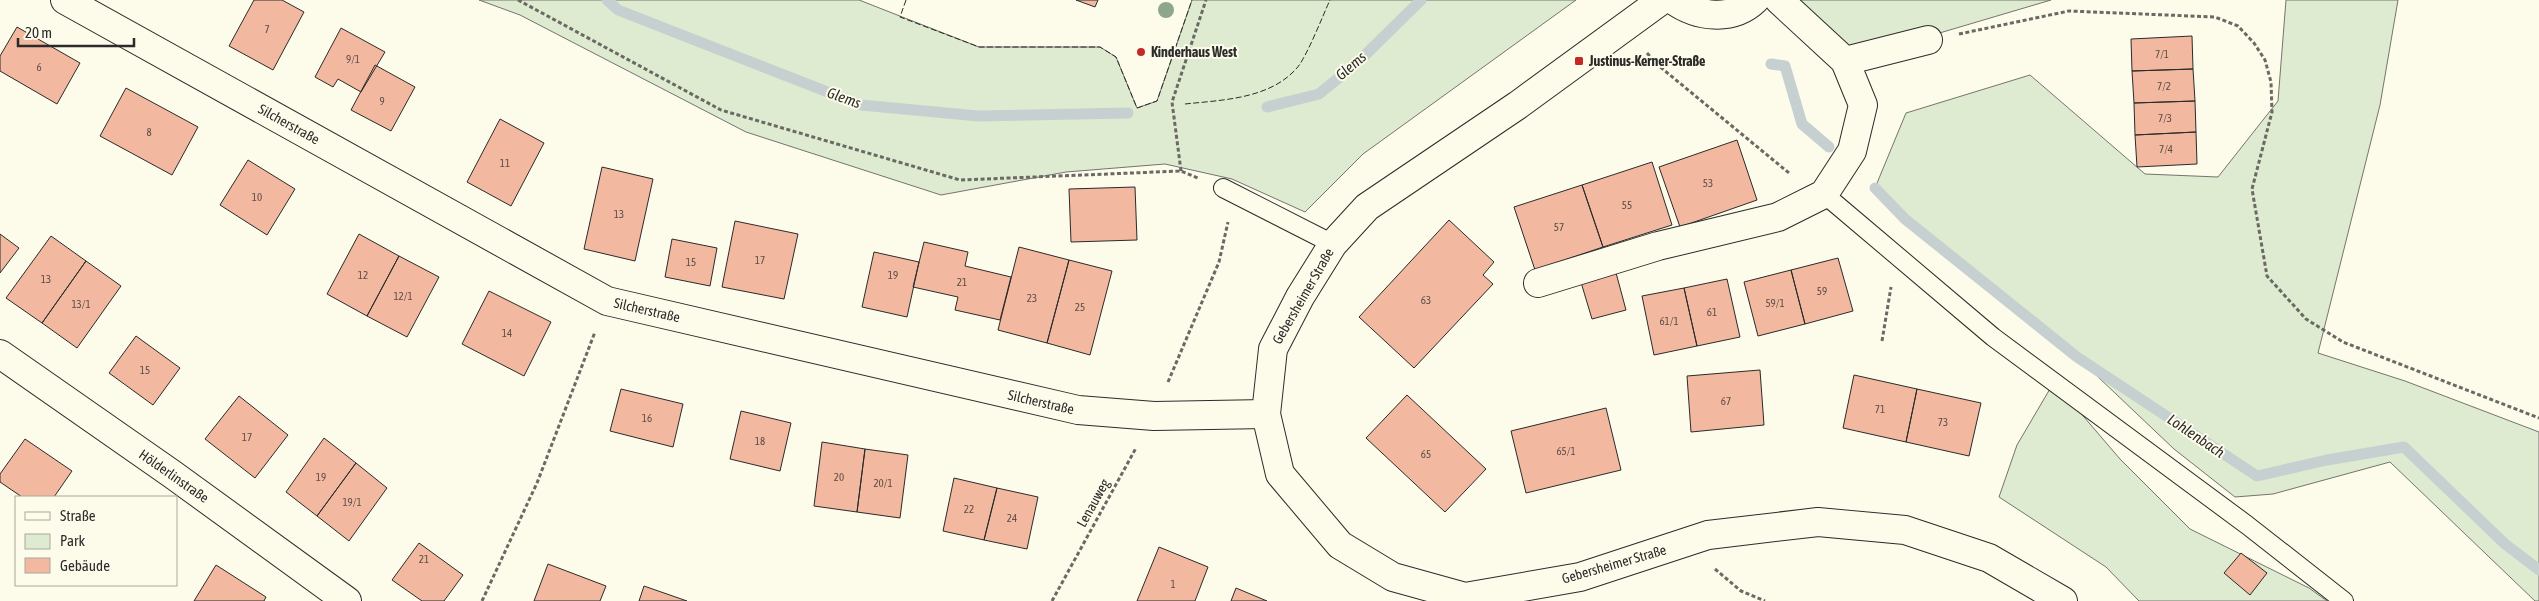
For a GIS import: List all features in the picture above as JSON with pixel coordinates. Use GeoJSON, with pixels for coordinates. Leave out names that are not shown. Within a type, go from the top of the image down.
{"type":"FeatureCollection","features":[{"type":"Feature","properties":{"kind":"street","name":"Silcherstraße"},"geometry":{"type":"LineString","coordinates":[[65,0],[607,301],[1078,410],[1154,416],[1266,414]]}},
{"type":"Feature","properties":{"kind":"street","name":"Gebersheimer Straße"},"geometry":{"type":"LineString","coordinates":[[1662,0],[1518,105],[1367,207],[1333,244],[1300,296],[1273,348],[1266,414],[1280,474],[1340,544],[1393,576],[1465,599],[1580,576],[1708,536],[1818,522],[1905,530],[1989,558],[2063,601]]}},
{"type":"Feature","properties":{"kind":"street"},"geometry":{"type":"LineString","coordinates":[[1673,0],[1686,9],[1708,15],[1730,14],[1750,5],[1756,0]]}},
{"type":"Feature","properties":{"kind":"street"},"geometry":{"type":"LineString","coordinates":[[1538,283],[1658,246],[1778,218],[1824,194],[1852,151],[1863,105],[1845,60],[1779,0]]}},
{"type":"Feature","properties":{"kind":"street"},"geometry":{"type":"LineString","coordinates":[[1845,60],[1928,40]]}},
{"type":"Feature","properties":{"kind":"street","name":"Hölderlinstraße"},"geometry":{"type":"LineString","coordinates":[[0,354],[172,474],[347,601]]}},
{"type":"Feature","properties":{"kind":"lane"},"geometry":{"type":"LineString","coordinates":[[1222,188],[1333,244]]}},
{"type":"Feature","properties":{"kind":"lane"},"geometry":{"type":"LineString","coordinates":[[1824,194],[1993,336],[2247,525],[2344,601]]}},
{"type":"Feature","properties":{"kind":"path"},"geometry":{"type":"LineString","coordinates":[[518,0],[721,110],[960,180],[1181,171],[1222,188]]}},
{"type":"Feature","properties":{"kind":"path"},"geometry":{"type":"LineString","coordinates":[[1181,171],[1172,102],[1206,0]]}},
{"type":"Feature","properties":{"kind":"path"},"geometry":{"type":"LineString","coordinates":[[1928,40],[2069,11],[2215,17],[2238,26],[2254,43],[2265,60],[2271,82],[2272,112],[2252,189],[2267,276],[2306,318],[2343,342],[2539,418]]}},
{"type":"Feature","properties":{"kind":"path"},"geometry":{"type":"LineString","coordinates":[[1624,27],[1659,66],[1794,177],[1824,194]]}},
{"type":"Feature","properties":{"kind":"path","name":"Lenauweg"},"geometry":{"type":"LineString","coordinates":[[1052,601],[1154,416],[1219,262],[1228,221],[1222,188]]}},
{"type":"Feature","properties":{"kind":"path"},"geometry":{"type":"LineString","coordinates":[[1882,341],[1892,277]]}},
{"type":"Feature","properties":{"kind":"path"},"geometry":{"type":"LineString","coordinates":[[482,601],[537,484],[607,301]]}},
{"type":"Feature","properties":{"kind":"path"},"geometry":{"type":"LineString","coordinates":[[1695,540],[1718,574],[1741,591],[1765,601]]}},
{"type":"Feature","properties":{"kind":"green space"},"geometry":{"type":"Polygon","coordinates":[[[479,0],[859,0],[979,47],[1100,47],[1116,57],[1137,108],[1157,101],[1192,0],[1576,0],[1363,154],[1305,212],[1232,179],[1165,164],[1066,172],[941,195],[746,132],[520,15],[479,0]]]}},
{"type":"Feature","properties":{"kind":"green space"},"geometry":{"type":"Polygon","coordinates":[[[1779,0],[2051,0],[1845,61],[1779,0]]]}},
{"type":"Feature","properties":{"kind":"green space"},"geometry":{"type":"Polygon","coordinates":[[[2286,0],[2398,0],[2380,105],[2318,353],[2405,381],[2539,432],[2539,601],[2535,601],[2390,462],[2273,494],[2235,497],[2174,449],[2077,357],[1905,219],[1875,188],[1906,113],[2030,75],[2145,174],[2218,177],[2278,101],[2286,0]]]}},
{"type":"Feature","properties":{"kind":"green space"},"geometry":{"type":"Polygon","coordinates":[[[2054,382],[2120,459],[2190,529],[2309,588],[2327,601],[2139,601],[2106,567],[1999,497],[2017,445],[2054,382]]]}},
{"type":"Feature","properties":{"kind":"building"},"geometry":{"type":"Polygon","coordinates":[[[254,0],[282,0],[304,12],[273,70],[229,46],[254,0]]]}},
{"type":"Feature","properties":{"kind":"building"},"geometry":{"type":"Polygon","coordinates":[[[1076,0],[1098,0],[1095,7],[1076,0]]]}},
{"type":"Feature","properties":{"kind":"building"},"geometry":{"type":"Polygon","coordinates":[[[17,27],[80,63],[57,104],[0,71],[0,56],[17,27]]]}},
{"type":"Feature","properties":{"kind":"building"},"geometry":{"type":"Polygon","coordinates":[[[341,28],[385,52],[361,92],[338,79],[333,87],[315,77],[341,28]]]}},
{"type":"Feature","properties":{"kind":"building"},"geometry":{"type":"Polygon","coordinates":[[[2192,36],[2193,69],[2132,71],[2131,39],[2192,36]]]}},
{"type":"Feature","properties":{"kind":"building"},"geometry":{"type":"Polygon","coordinates":[[[375,65],[415,87],[391,131],[351,110],[375,65]]]}},
{"type":"Feature","properties":{"kind":"building"},"geometry":{"type":"Polygon","coordinates":[[[2193,69],[2195,101],[2134,103],[2132,71],[2193,69]]]}},
{"type":"Feature","properties":{"kind":"building"},"geometry":{"type":"Polygon","coordinates":[[[126,88],[198,127],[172,175],[100,136],[126,88]]]}},
{"type":"Feature","properties":{"kind":"building"},"geometry":{"type":"Polygon","coordinates":[[[2195,101],[2196,132],[2135,135],[2134,103],[2195,101]]]}},
{"type":"Feature","properties":{"kind":"building"},"geometry":{"type":"Polygon","coordinates":[[[500,119],[544,143],[511,206],[467,182],[500,119]]]}},
{"type":"Feature","properties":{"kind":"building"},"geometry":{"type":"Polygon","coordinates":[[[2196,132],[2197,164],[2137,167],[2135,135],[2196,132]]]}},
{"type":"Feature","properties":{"kind":"building"},"geometry":{"type":"Polygon","coordinates":[[[1737,140],[1757,200],[1680,227],[1659,167],[1737,140]]]}},
{"type":"Feature","properties":{"kind":"building"},"geometry":{"type":"Polygon","coordinates":[[[248,160],[295,189],[267,235],[220,205],[248,160]]]}},
{"type":"Feature","properties":{"kind":"building"},"geometry":{"type":"Polygon","coordinates":[[[1652,162],[1672,225],[1603,247],[1582,185],[1652,162]]]}},
{"type":"Feature","properties":{"kind":"building"},"geometry":{"type":"Polygon","coordinates":[[[602,167],[653,179],[635,261],[584,249],[602,167]]]}},
{"type":"Feature","properties":{"kind":"building"},"geometry":{"type":"Polygon","coordinates":[[[1582,185],[1603,247],[1535,270],[1514,207],[1582,185]]]}},
{"type":"Feature","properties":{"kind":"building"},"geometry":{"type":"Polygon","coordinates":[[[1135,187],[1137,240],[1071,242],[1069,189],[1135,187]]]}},
{"type":"Feature","properties":{"kind":"building"},"geometry":{"type":"Polygon","coordinates":[[[1449,220],[1494,262],[1483,275],[1493,284],[1414,368],[1359,317],[1449,220]]]}},
{"type":"Feature","properties":{"kind":"building"},"geometry":{"type":"Polygon","coordinates":[[[735,221],[798,234],[784,299],[722,287],[735,221]]]}},
{"type":"Feature","properties":{"kind":"building"},"geometry":{"type":"Polygon","coordinates":[[[0,234],[19,248],[0,273],[0,234]]]}},
{"type":"Feature","properties":{"kind":"building"},"geometry":{"type":"Polygon","coordinates":[[[359,234],[399,256],[367,316],[327,294],[359,234]]]}},
{"type":"Feature","properties":{"kind":"building"},"geometry":{"type":"Polygon","coordinates":[[[51,236],[86,261],[42,323],[6,298],[51,236]]]}},
{"type":"Feature","properties":{"kind":"building"},"geometry":{"type":"Polygon","coordinates":[[[672,239],[717,248],[710,286],[665,277],[672,239]]]}},
{"type":"Feature","properties":{"kind":"building"},"geometry":{"type":"Polygon","coordinates":[[[924,242],[968,252],[965,266],[1011,277],[1000,320],[955,310],[958,297],[913,287],[924,242]]]}},
{"type":"Feature","properties":{"kind":"building"},"geometry":{"type":"Polygon","coordinates":[[[1019,247],[1069,260],[1047,343],[998,330],[1019,247]]]}},
{"type":"Feature","properties":{"kind":"building"},"geometry":{"type":"Polygon","coordinates":[[[874,252],[919,262],[907,317],[862,307],[874,252]]]}},
{"type":"Feature","properties":{"kind":"building"},"geometry":{"type":"Polygon","coordinates":[[[399,256],[439,277],[407,337],[367,316],[399,256]]]}},
{"type":"Feature","properties":{"kind":"building"},"geometry":{"type":"Polygon","coordinates":[[[1838,258],[1853,311],[1805,324],[1791,270],[1838,258]]]}},
{"type":"Feature","properties":{"kind":"building"},"geometry":{"type":"Polygon","coordinates":[[[1069,260],[1112,271],[1090,355],[1047,343],[1069,260]]]}},
{"type":"Feature","properties":{"kind":"building"},"geometry":{"type":"Polygon","coordinates":[[[86,261],[121,286],[77,348],[42,323],[86,261]]]}},
{"type":"Feature","properties":{"kind":"building"},"geometry":{"type":"Polygon","coordinates":[[[1615,269],[1626,310],[1592,319],[1580,279],[1615,269]]]}},
{"type":"Feature","properties":{"kind":"building"},"geometry":{"type":"Polygon","coordinates":[[[1791,270],[1805,324],[1758,336],[1744,282],[1791,270]]]}},
{"type":"Feature","properties":{"kind":"building"},"geometry":{"type":"Polygon","coordinates":[[[1727,279],[1740,337],[1697,346],[1684,288],[1727,279]]]}},
{"type":"Feature","properties":{"kind":"building"},"geometry":{"type":"Polygon","coordinates":[[[1684,288],[1697,346],[1654,355],[1642,296],[1684,288]]]}},
{"type":"Feature","properties":{"kind":"building"},"geometry":{"type":"Polygon","coordinates":[[[489,291],[551,322],[524,376],[462,344],[489,291]]]}},
{"type":"Feature","properties":{"kind":"building"},"geometry":{"type":"Polygon","coordinates":[[[136,336],[180,368],[153,405],[109,373],[136,336]]]}},
{"type":"Feature","properties":{"kind":"building"},"geometry":{"type":"Polygon","coordinates":[[[1760,370],[1764,425],[1691,432],[1687,376],[1760,370]]]}},
{"type":"Feature","properties":{"kind":"building"},"geometry":{"type":"Polygon","coordinates":[[[1854,375],[1917,389],[1906,442],[1843,428],[1854,375]]]}},
{"type":"Feature","properties":{"kind":"building"},"geometry":{"type":"Polygon","coordinates":[[[621,389],[683,404],[673,447],[610,431],[621,389]]]}},
{"type":"Feature","properties":{"kind":"building"},"geometry":{"type":"Polygon","coordinates":[[[1917,389],[1981,403],[1969,456],[1906,442],[1917,389]]]}},
{"type":"Feature","properties":{"kind":"building"},"geometry":{"type":"Polygon","coordinates":[[[1407,395],[1486,469],[1445,512],[1366,438],[1407,395]]]}},
{"type":"Feature","properties":{"kind":"building"},"geometry":{"type":"Polygon","coordinates":[[[239,396],[288,435],[255,478],[205,439],[239,396]]]}},
{"type":"Feature","properties":{"kind":"building"},"geometry":{"type":"Polygon","coordinates":[[[1606,408],[1621,470],[1526,493],[1511,431],[1606,408]]]}},
{"type":"Feature","properties":{"kind":"building"},"geometry":{"type":"Polygon","coordinates":[[[741,411],[791,423],[780,471],[730,459],[741,411]]]}},
{"type":"Feature","properties":{"kind":"building"},"geometry":{"type":"Polygon","coordinates":[[[324,438],[356,463],[317,516],[286,492],[324,438]]]}},
{"type":"Feature","properties":{"kind":"building"},"geometry":{"type":"Polygon","coordinates":[[[25,439],[72,471],[55,496],[21,496],[0,482],[0,474],[25,439]]]}},
{"type":"Feature","properties":{"kind":"building"},"geometry":{"type":"Polygon","coordinates":[[[822,442],[865,449],[857,512],[814,506],[822,442]]]}},
{"type":"Feature","properties":{"kind":"building"},"geometry":{"type":"Polygon","coordinates":[[[865,449],[908,455],[900,518],[857,512],[865,449]]]}},
{"type":"Feature","properties":{"kind":"building"},"geometry":{"type":"Polygon","coordinates":[[[356,463],[387,488],[349,541],[317,516],[356,463]]]}},
{"type":"Feature","properties":{"kind":"building"},"geometry":{"type":"Polygon","coordinates":[[[954,478],[997,488],[984,540],[943,531],[954,478]]]}},
{"type":"Feature","properties":{"kind":"building"},"geometry":{"type":"Polygon","coordinates":[[[997,488],[1038,497],[1027,549],[984,540],[997,488]]]}},
{"type":"Feature","properties":{"kind":"building"},"geometry":{"type":"Polygon","coordinates":[[[419,543],[463,575],[444,601],[422,601],[392,580],[419,543]]]}},
{"type":"Feature","properties":{"kind":"building"},"geometry":{"type":"Polygon","coordinates":[[[1159,547],[1208,567],[1195,601],[1137,601],[1159,547]]]}},
{"type":"Feature","properties":{"kind":"building"},"geometry":{"type":"Polygon","coordinates":[[[2241,553],[2267,573],[2250,595],[2224,573],[2241,553]]]}},
{"type":"Feature","properties":{"kind":"building"},"geometry":{"type":"Polygon","coordinates":[[[548,564],[606,586],[600,601],[534,601],[548,564]]]}},
{"type":"Feature","properties":{"kind":"building"},"geometry":{"type":"Polygon","coordinates":[[[216,565],[266,597],[264,601],[194,601],[216,565]]]}},
{"type":"Feature","properties":{"kind":"building"},"geometry":{"type":"Polygon","coordinates":[[[644,586],[687,601],[639,601],[644,586]]]}},
{"type":"Feature","properties":{"kind":"building"},"geometry":{"type":"Polygon","coordinates":[[[1236,588],[1267,601],[1231,601],[1236,588]]]}},
{"type":"Feature","properties":{"kind":"waterway","name":"Glems"},"geometry":{"type":"LineString","coordinates":[[607,0],[618,10],[861,105],[978,116],[1128,113]]}},
{"type":"Feature","properties":{"kind":"waterway","name":"Glems"},"geometry":{"type":"LineString","coordinates":[[1267,107],[1319,94],[1358,62],[1421,0]]}},
{"type":"Feature","properties":{"kind":"waterway"},"geometry":{"type":"LineString","coordinates":[[1771,64],[1785,66],[1802,124],[1829,147]]}},
{"type":"Feature","properties":{"kind":"waterway","name":"Lohlenbach"},"geometry":{"type":"LineString","coordinates":[[1875,188],[1905,219],[2077,357],[2257,476],[2327,460],[2404,447],[2505,544],[2539,570]]}},
{"type":"Feature","properties":{"kind":"fence"},"geometry":{"type":"LineString","coordinates":[[906,0],[900,17],[979,47],[1100,47],[1116,57],[1137,108],[1157,101],[1192,0]]}},
{"type":"Feature","properties":{"kind":"fence"},"geometry":{"type":"LineString","coordinates":[[1185,104],[1244,96],[1272,87],[1285,79],[1296,69],[1305,56],[1330,0]]}},
{"type":"Feature","properties":{"kind":"place","name":"Kinderhaus West"},"geometry":{"type":"Point","coordinates":[1141,52]}},
{"type":"Feature","properties":{"kind":"place","name":"Justinus-Kerner-Straße"},"geometry":{"type":"Point","coordinates":[1579,61]}}]}
